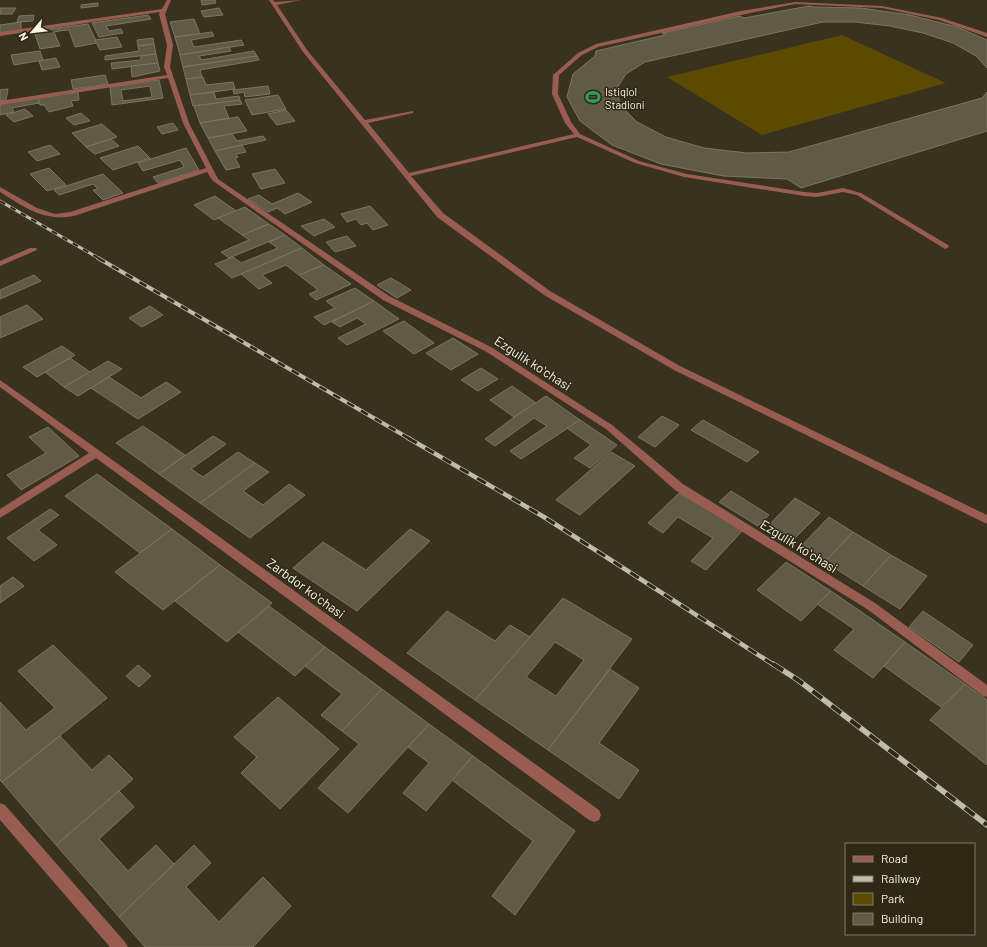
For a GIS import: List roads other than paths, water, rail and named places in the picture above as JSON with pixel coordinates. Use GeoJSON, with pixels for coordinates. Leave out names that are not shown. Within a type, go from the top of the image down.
{"type":"FeatureCollection","features":[{"type":"Feature","properties":{"kind":"street"},"geometry":{"type":"LineString","coordinates":[[0,34],[164,10],[169,0]]}},
{"type":"Feature","properties":{"kind":"street"},"geometry":{"type":"LineString","coordinates":[[299,0],[272,2],[305,51],[440,214],[548,293],[677,368],[987,520]]}},
{"type":"Feature","properties":{"kind":"street"},"geometry":{"type":"LineString","coordinates":[[945,247],[860,194],[843,190],[817,195],[804,194],[686,176],[637,162],[578,135],[568,123],[555,94],[556,75],[580,54],[596,46],[741,13],[794,3],[882,7],[940,19],[987,35]]}},
{"type":"Feature","properties":{"kind":"street","name":"Ezgulik koʻchasi"},"geometry":{"type":"LineString","coordinates":[[164,10],[162,14],[170,45],[167,67],[186,122],[215,180],[386,298],[488,349],[608,427],[679,487],[871,606],[987,692]]}},
{"type":"Feature","properties":{"kind":"street"},"geometry":{"type":"LineString","coordinates":[[980,32],[987,30]]}},
{"type":"Feature","properties":{"kind":"street"},"geometry":{"type":"LineString","coordinates":[[0,103],[171,76]]}},
{"type":"Feature","properties":{"kind":"street"},"geometry":{"type":"LineString","coordinates":[[364,122],[411,112]]}},
{"type":"Feature","properties":{"kind":"street"},"geometry":{"type":"LineString","coordinates":[[408,175],[578,135]]}},
{"type":"Feature","properties":{"kind":"street"},"geometry":{"type":"LineString","coordinates":[[0,189],[34,210],[55,216],[71,214],[209,169]]}},
{"type":"Feature","properties":{"kind":"street"},"geometry":{"type":"LineString","coordinates":[[0,264],[33,250]]}},
{"type":"Feature","properties":{"kind":"street","name":"Zarbdor koʻchasi"},"geometry":{"type":"LineString","coordinates":[[0,384],[594,815]]}},
{"type":"Feature","properties":{"kind":"street"},"geometry":{"type":"LineString","coordinates":[[0,514],[97,453]]}},
{"type":"Feature","properties":{"kind":"street"},"geometry":{"type":"LineString","coordinates":[[0,810],[120,947]]}},
{"type":"Feature","properties":{"kind":"railway"},"geometry":{"type":"LineString","coordinates":[[0,201],[100,259]]}},
{"type":"Feature","properties":{"kind":"railway"},"geometry":{"type":"LineString","coordinates":[[98,258],[410,439]]}},
{"type":"Feature","properties":{"kind":"railway"},"geometry":{"type":"LineString","coordinates":[[408,438],[544,517],[774,665]]}},
{"type":"Feature","properties":{"kind":"railway"},"geometry":{"type":"LineString","coordinates":[[773,664],[798,680],[987,825]]}},
{"type":"Feature","properties":{"kind":"place","name":"Istiqlol Stadioni"},"geometry":{"type":"Point","coordinates":[593,97]}}]}
